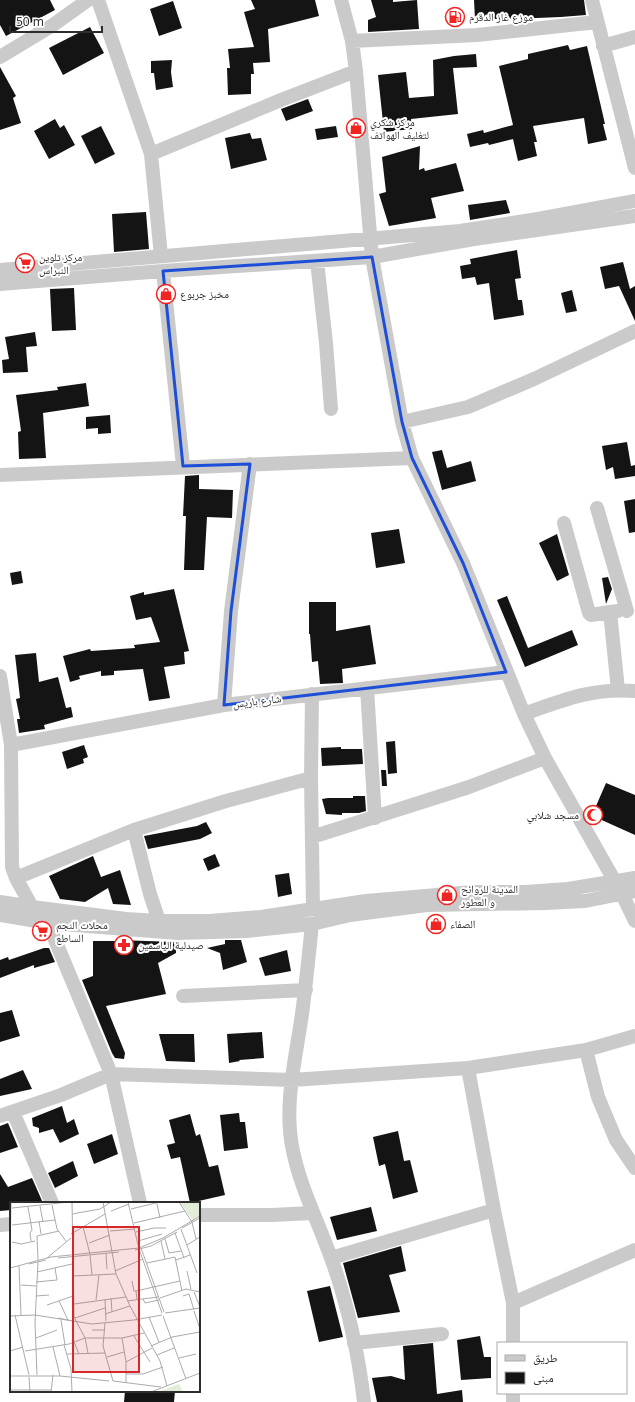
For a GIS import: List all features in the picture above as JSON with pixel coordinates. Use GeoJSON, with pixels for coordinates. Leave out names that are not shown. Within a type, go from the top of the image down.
{"type":"FeatureCollection","features":[{"type":"Feature","properties":{"kind":"street"},"geometry":{"type":"LineString","coordinates":[[0,57],[53,25],[88,0]]}},
{"type":"Feature","properties":{"kind":"street"},"geometry":{"type":"LineString","coordinates":[[98,0],[151,154],[161,256]]}},
{"type":"Feature","properties":{"kind":"street"},"geometry":{"type":"LineString","coordinates":[[341,0],[352,41],[356,71],[372,257],[402,422],[412,458],[463,563],[506,672],[545,758],[624,889],[635,921]]}},
{"type":"Feature","properties":{"kind":"street"},"geometry":{"type":"LineString","coordinates":[[592,0],[603,46],[630,128],[635,168]]}},
{"type":"Feature","properties":{"kind":"street"},"geometry":{"type":"LineString","coordinates":[[352,41],[477,36],[597,22]]}},
{"type":"Feature","properties":{"kind":"street"},"geometry":{"type":"LineString","coordinates":[[603,46],[635,37]]}},
{"type":"Feature","properties":{"kind":"street"},"geometry":{"type":"LineString","coordinates":[[151,154],[281,100],[356,71]]}},
{"type":"Feature","properties":{"kind":"street"},"geometry":{"type":"LineString","coordinates":[[0,270],[460,231],[538,219],[635,201]]}},
{"type":"Feature","properties":{"kind":"street"},"geometry":{"type":"LineString","coordinates":[[0,284],[372,257],[474,239],[635,216]]}},
{"type":"Feature","properties":{"kind":"street"},"geometry":{"type":"LineString","coordinates":[[317,261],[326,343],[331,409]]}},
{"type":"Feature","properties":{"kind":"street"},"geometry":{"type":"LineString","coordinates":[[163,271],[183,466]]}},
{"type":"Feature","properties":{"kind":"street"},"geometry":{"type":"LineString","coordinates":[[402,422],[468,407],[534,379],[635,331]]}},
{"type":"Feature","properties":{"kind":"street"},"geometry":{"type":"LineString","coordinates":[[0,475],[183,466],[412,458]]}},
{"type":"Feature","properties":{"kind":"street"},"geometry":{"type":"LineString","coordinates":[[224,705],[231,611],[250,464]]}},
{"type":"Feature","properties":{"kind":"street"},"geometry":{"type":"LineString","coordinates":[[564,523],[589,613],[592,615],[631,610],[598,508]]}},
{"type":"Feature","properties":{"kind":"street"},"geometry":{"type":"LineString","coordinates":[[610,612],[618,690]]}},
{"type":"Feature","properties":{"kind":"street","name":"شارع باريس"},"geometry":{"type":"LineString","coordinates":[[11,745],[224,705],[506,672]]}},
{"type":"Feature","properties":{"kind":"street"},"geometry":{"type":"LineString","coordinates":[[0,676],[11,745],[12,867],[16,878],[32,907],[48,923],[111,1074],[140,1202]]}},
{"type":"Feature","properties":{"kind":"street"},"geometry":{"type":"LineString","coordinates":[[367,688],[375,818]]}},
{"type":"Feature","properties":{"kind":"street"},"geometry":{"type":"LineString","coordinates":[[524,714],[588,693],[618,690],[635,691]]}},
{"type":"Feature","properties":{"kind":"street"},"geometry":{"type":"LineString","coordinates":[[312,694],[311,778],[313,909]]}},
{"type":"Feature","properties":{"kind":"street"},"geometry":{"type":"LineString","coordinates":[[312,837],[468,787],[545,758]]}},
{"type":"Feature","properties":{"kind":"street"},"geometry":{"type":"LineString","coordinates":[[16,878],[134,830],[226,801],[311,778]]}},
{"type":"Feature","properties":{"kind":"street"},"geometry":{"type":"LineString","coordinates":[[134,830],[150,894],[159,921]]}},
{"type":"Feature","properties":{"kind":"street"},"geometry":{"type":"LineString","coordinates":[[0,915],[48,923],[178,933],[246,930],[312,924],[350,915],[427,906],[546,904],[585,901],[624,889],[635,878]]}},
{"type":"Feature","properties":{"kind":"street"},"geometry":{"type":"LineString","coordinates":[[0,902],[94,916],[159,921],[210,921],[262,917],[366,901],[473,892],[624,889]]}},
{"type":"Feature","properties":{"kind":"street"},"geometry":{"type":"LineString","coordinates":[[312,924],[306,990],[290,1102],[292,1146],[297,1168],[312,1213],[331,1258],[348,1313],[364,1402]]}},
{"type":"Feature","properties":{"kind":"street"},"geometry":{"type":"LineString","coordinates":[[183,996],[306,990]]}},
{"type":"Feature","properties":{"kind":"street"},"geometry":{"type":"LineString","coordinates":[[51,1202],[6,1114],[61,1095],[111,1074],[292,1080],[468,1068],[586,1050],[635,1036]]}},
{"type":"Feature","properties":{"kind":"street"},"geometry":{"type":"LineString","coordinates":[[586,1050],[598,1097],[616,1140],[635,1168]]}},
{"type":"Feature","properties":{"kind":"street"},"geometry":{"type":"LineString","coordinates":[[468,1068],[513,1303],[513,1342]]}},
{"type":"Feature","properties":{"kind":"street"},"geometry":{"type":"LineString","coordinates":[[331,1258],[494,1210]]}},
{"type":"Feature","properties":{"kind":"street"},"geometry":{"type":"LineString","coordinates":[[200,1215],[272,1215],[312,1213]]}},
{"type":"Feature","properties":{"kind":"street"},"geometry":{"type":"LineString","coordinates":[[0,1225],[10,1224]]}},
{"type":"Feature","properties":{"kind":"street"},"geometry":{"type":"LineString","coordinates":[[513,1303],[635,1250]]}},
{"type":"Feature","properties":{"kind":"street"},"geometry":{"type":"LineString","coordinates":[[354,1343],[442,1334]]}},
{"type":"Feature","properties":{"kind":"highlighted area"},"geometry":{"type":"Polygon","coordinates":[[[372,257],[402,422],[412,458],[463,563],[506,672],[224,705],[231,611],[250,464],[183,466],[163,271],[372,257]]]}},
{"type":"Feature","properties":{"kind":"building"},"geometry":{"type":"Polygon","coordinates":[[[0,0],[50,0],[55,10],[6,36],[0,25],[0,0]]]}},
{"type":"Feature","properties":{"kind":"building"},"geometry":{"type":"Polygon","coordinates":[[[251,0],[315,0],[319,16],[268,29],[270,62],[253,63],[254,74],[251,74],[251,94],[228,95],[227,68],[230,68],[228,49],[254,47],[244,12],[255,9],[251,0]]]}},
{"type":"Feature","properties":{"kind":"building"},"geometry":{"type":"Polygon","coordinates":[[[371,0],[393,0],[393,2],[417,0],[419,29],[368,32],[368,20],[376,17],[371,0]]]}},
{"type":"Feature","properties":{"kind":"building"},"geometry":{"type":"Polygon","coordinates":[[[474,0],[584,0],[586,15],[512,19],[475,19],[474,0]]]}},
{"type":"Feature","properties":{"kind":"building"},"geometry":{"type":"Polygon","coordinates":[[[173,1],[182,28],[159,36],[150,9],[173,1]]]}},
{"type":"Feature","properties":{"kind":"building"},"geometry":{"type":"Polygon","coordinates":[[[90,27],[104,53],[63,75],[49,48],[90,27]]]}},
{"type":"Feature","properties":{"kind":"building"},"geometry":{"type":"Polygon","coordinates":[[[568,45],[570,50],[587,46],[605,124],[603,124],[607,140],[588,144],[584,118],[533,126],[537,142],[534,142],[537,156],[518,161],[513,139],[489,145],[488,143],[470,147],[467,134],[483,130],[484,133],[513,125],[499,66],[528,59],[528,54],[568,45]]]}},
{"type":"Feature","properties":{"kind":"building"},"geometry":{"type":"Polygon","coordinates":[[[476,54],[477,67],[453,68],[458,114],[411,119],[412,129],[384,132],[378,75],[406,72],[409,98],[434,96],[433,60],[476,54]]]}},
{"type":"Feature","properties":{"kind":"building"},"geometry":{"type":"Polygon","coordinates":[[[172,60],[171,72],[173,87],[156,90],[154,73],[151,73],[151,61],[172,60]]]}},
{"type":"Feature","properties":{"kind":"building"},"geometry":{"type":"Polygon","coordinates":[[[0,67],[16,96],[13,98],[21,123],[0,130],[0,67]]]}},
{"type":"Feature","properties":{"kind":"building"},"geometry":{"type":"Polygon","coordinates":[[[308,99],[313,111],[286,121],[281,109],[308,99]]]}},
{"type":"Feature","properties":{"kind":"building"},"geometry":{"type":"Polygon","coordinates":[[[55,119],[60,128],[64,125],[75,145],[49,159],[34,131],[55,119]]]}},
{"type":"Feature","properties":{"kind":"building"},"geometry":{"type":"Polygon","coordinates":[[[101,126],[115,154],[95,164],[81,136],[101,126]]]}},
{"type":"Feature","properties":{"kind":"building"},"geometry":{"type":"Polygon","coordinates":[[[336,126],[338,137],[317,140],[315,129],[336,126]]]}},
{"type":"Feature","properties":{"kind":"building"},"geometry":{"type":"Polygon","coordinates":[[[250,133],[252,139],[261,138],[267,160],[231,169],[225,138],[250,133]]]}},
{"type":"Feature","properties":{"kind":"building"},"geometry":{"type":"Polygon","coordinates":[[[420,146],[419,170],[424,168],[425,171],[456,163],[464,191],[431,198],[436,218],[389,226],[379,194],[386,192],[382,157],[420,146]]]}},
{"type":"Feature","properties":{"kind":"building"},"geometry":{"type":"Polygon","coordinates":[[[506,200],[510,213],[470,220],[468,205],[506,200]]]}},
{"type":"Feature","properties":{"kind":"building"},"geometry":{"type":"Polygon","coordinates":[[[146,212],[149,249],[114,252],[112,214],[146,212]]]}},
{"type":"Feature","properties":{"kind":"building"},"geometry":{"type":"Polygon","coordinates":[[[517,250],[521,278],[515,279],[518,300],[522,300],[524,315],[494,320],[489,283],[477,285],[475,277],[462,279],[460,266],[471,264],[470,259],[517,250]]]}},
{"type":"Feature","properties":{"kind":"building"},"geometry":{"type":"Polygon","coordinates":[[[623,262],[630,289],[635,286],[635,321],[619,286],[605,289],[600,267],[623,262]]]}},
{"type":"Feature","properties":{"kind":"building"},"geometry":{"type":"Polygon","coordinates":[[[74,288],[76,330],[52,331],[50,289],[74,288]]]}},
{"type":"Feature","properties":{"kind":"building"},"geometry":{"type":"Polygon","coordinates":[[[572,290],[577,311],[566,313],[561,293],[572,290]]]}},
{"type":"Feature","properties":{"kind":"building"},"geometry":{"type":"Polygon","coordinates":[[[35,332],[37,346],[26,347],[28,372],[3,373],[2,360],[9,359],[5,337],[35,332]]]}},
{"type":"Feature","properties":{"kind":"building"},"geometry":{"type":"Polygon","coordinates":[[[86,383],[89,406],[43,413],[46,458],[19,459],[18,432],[21,431],[16,395],[58,390],[57,387],[86,383]]]}},
{"type":"Feature","properties":{"kind":"building"},"geometry":{"type":"Polygon","coordinates":[[[110,415],[111,433],[98,434],[98,428],[86,429],[86,417],[110,415]]]}},
{"type":"Feature","properties":{"kind":"building"},"geometry":{"type":"Polygon","coordinates":[[[627,442],[631,466],[635,465],[635,476],[615,479],[613,467],[606,470],[602,446],[627,442]]]}},
{"type":"Feature","properties":{"kind":"building"},"geometry":{"type":"Polygon","coordinates":[[[442,450],[447,468],[471,461],[476,481],[442,490],[432,452],[442,450]]]}},
{"type":"Feature","properties":{"kind":"building"},"geometry":{"type":"Polygon","coordinates":[[[199,475],[199,489],[233,490],[232,518],[207,517],[204,570],[184,570],[186,516],[183,516],[185,476],[199,475]]]}},
{"type":"Feature","properties":{"kind":"building"},"geometry":{"type":"Polygon","coordinates":[[[635,499],[635,532],[629,533],[624,501],[635,499]]]}},
{"type":"Feature","properties":{"kind":"building"},"geometry":{"type":"Polygon","coordinates":[[[399,529],[405,563],[376,568],[371,533],[399,529]]]}},
{"type":"Feature","properties":{"kind":"building"},"geometry":{"type":"Polygon","coordinates":[[[557,534],[569,575],[557,581],[539,543],[557,534]]]}},
{"type":"Feature","properties":{"kind":"building"},"geometry":{"type":"Polygon","coordinates":[[[21,571],[23,583],[12,585],[10,573],[21,571]]]}},
{"type":"Feature","properties":{"kind":"building"},"geometry":{"type":"Polygon","coordinates":[[[608,577],[612,589],[606,604],[602,578],[608,577]]]}},
{"type":"Feature","properties":{"kind":"building"},"geometry":{"type":"Polygon","coordinates":[[[174,589],[189,651],[184,652],[185,664],[164,667],[170,698],[149,701],[143,669],[114,671],[114,675],[101,676],[101,671],[79,676],[80,679],[70,682],[63,656],[90,649],[91,651],[135,648],[134,645],[160,642],[151,617],[136,620],[130,596],[144,592],[144,595],[174,589]]]}},
{"type":"Feature","properties":{"kind":"building"},"geometry":{"type":"Polygon","coordinates":[[[507,596],[528,648],[572,630],[578,645],[525,667],[497,600],[507,596]]]}},
{"type":"Feature","properties":{"kind":"building"},"geometry":{"type":"Polygon","coordinates":[[[309,602],[336,602],[336,631],[370,625],[376,664],[342,669],[343,683],[320,684],[318,661],[312,662],[309,634],[309,602]]]}},
{"type":"Feature","properties":{"kind":"building"},"geometry":{"type":"Polygon","coordinates":[[[36,653],[39,682],[58,677],[66,708],[71,707],[73,717],[44,725],[45,729],[19,733],[17,719],[20,719],[16,699],[20,698],[15,655],[36,653]]]}},
{"type":"Feature","properties":{"kind":"building"},"geometry":{"type":"Polygon","coordinates":[[[395,741],[397,773],[388,774],[386,742],[395,741]]]}},
{"type":"Feature","properties":{"kind":"building"},"geometry":{"type":"Polygon","coordinates":[[[84,745],[88,757],[83,759],[84,763],[67,769],[62,752],[84,745]]]}},
{"type":"Feature","properties":{"kind":"building"},"geometry":{"type":"Polygon","coordinates":[[[341,747],[341,749],[362,749],[363,764],[322,766],[321,748],[341,747]]]}},
{"type":"Feature","properties":{"kind":"building"},"geometry":{"type":"Polygon","coordinates":[[[381,770],[386,770],[387,786],[382,786],[381,770]]]}},
{"type":"Feature","properties":{"kind":"building"},"geometry":{"type":"Polygon","coordinates":[[[606,783],[635,795],[635,835],[595,817],[593,813],[606,783]]]}},
{"type":"Feature","properties":{"kind":"building"},"geometry":{"type":"Polygon","coordinates":[[[353,796],[365,796],[366,811],[359,813],[342,813],[342,815],[326,814],[322,799],[353,798],[353,796]]]}},
{"type":"Feature","properties":{"kind":"building"},"geometry":{"type":"Polygon","coordinates":[[[206,822],[212,833],[200,839],[148,849],[144,836],[197,826],[206,822]]]}},
{"type":"Feature","properties":{"kind":"building"},"geometry":{"type":"Polygon","coordinates":[[[215,854],[220,866],[208,871],[203,859],[215,854]]]}},
{"type":"Feature","properties":{"kind":"building"},"geometry":{"type":"Polygon","coordinates":[[[93,856],[101,877],[120,870],[131,905],[113,904],[108,888],[85,902],[60,899],[49,876],[93,856]]]}},
{"type":"Feature","properties":{"kind":"building"},"geometry":{"type":"Polygon","coordinates":[[[289,873],[292,894],[278,897],[275,875],[289,873]]]}},
{"type":"Feature","properties":{"kind":"building"},"geometry":{"type":"Polygon","coordinates":[[[117,940],[176,942],[176,953],[158,963],[166,994],[106,1006],[125,1053],[124,1059],[115,1058],[112,1053],[82,980],[93,976],[93,941],[117,940]]]}},
{"type":"Feature","properties":{"kind":"building"},"geometry":{"type":"Polygon","coordinates":[[[225,940],[241,940],[247,962],[223,970],[220,953],[207,948],[225,944],[225,940]]]}},
{"type":"Feature","properties":{"kind":"building"},"geometry":{"type":"Polygon","coordinates":[[[44,948],[49,948],[55,962],[34,968],[34,965],[0,978],[0,960],[8,957],[9,960],[44,948]]]}},
{"type":"Feature","properties":{"kind":"building"},"geometry":{"type":"Polygon","coordinates":[[[287,950],[291,971],[265,976],[259,958],[287,950]]]}},
{"type":"Feature","properties":{"kind":"building"},"geometry":{"type":"Polygon","coordinates":[[[12,1010],[20,1036],[0,1042],[0,1013],[12,1010]]]}},
{"type":"Feature","properties":{"kind":"building"},"geometry":{"type":"Polygon","coordinates":[[[262,1032],[264,1058],[239,1060],[240,1061],[229,1063],[227,1034],[262,1032]]]}},
{"type":"Feature","properties":{"kind":"building"},"geometry":{"type":"Polygon","coordinates":[[[159,1034],[194,1034],[195,1062],[166,1061],[159,1034]]]}},
{"type":"Feature","properties":{"kind":"building"},"geometry":{"type":"Polygon","coordinates":[[[23,1070],[32,1089],[0,1096],[0,1079],[23,1070]]]}},
{"type":"Feature","properties":{"kind":"building"},"geometry":{"type":"Polygon","coordinates":[[[62,1106],[67,1123],[74,1119],[79,1134],[60,1143],[53,1129],[39,1133],[39,1128],[33,1126],[32,1118],[62,1106]]]}},
{"type":"Feature","properties":{"kind":"building"},"geometry":{"type":"Polygon","coordinates":[[[239,1113],[240,1122],[245,1122],[248,1148],[224,1151],[220,1115],[239,1113]]]}},
{"type":"Feature","properties":{"kind":"building"},"geometry":{"type":"Polygon","coordinates":[[[190,1114],[196,1136],[200,1134],[209,1167],[218,1165],[225,1195],[190,1202],[180,1157],[171,1159],[167,1145],[175,1143],[169,1120],[190,1114]]]}},
{"type":"Feature","properties":{"kind":"building"},"geometry":{"type":"Polygon","coordinates":[[[8,1123],[18,1147],[0,1153],[0,1126],[8,1123]]]}},
{"type":"Feature","properties":{"kind":"building"},"geometry":{"type":"Polygon","coordinates":[[[398,1131],[404,1161],[410,1160],[418,1192],[393,1199],[385,1164],[379,1166],[373,1137],[398,1131]]]}},
{"type":"Feature","properties":{"kind":"building"},"geometry":{"type":"Polygon","coordinates":[[[112,1134],[118,1154],[94,1164],[87,1144],[112,1134]]]}},
{"type":"Feature","properties":{"kind":"building"},"geometry":{"type":"Polygon","coordinates":[[[73,1161],[78,1176],[55,1188],[48,1173],[73,1161]]]}},
{"type":"Feature","properties":{"kind":"building"},"geometry":{"type":"Polygon","coordinates":[[[0,1174],[8,1187],[32,1178],[43,1202],[10,1202],[10,1210],[0,1211],[0,1174]]]}},
{"type":"Feature","properties":{"kind":"building"},"geometry":{"type":"Polygon","coordinates":[[[371,1207],[377,1231],[337,1240],[330,1217],[371,1207]]]}},
{"type":"Feature","properties":{"kind":"building"},"geometry":{"type":"Polygon","coordinates":[[[401,1246],[406,1271],[389,1275],[400,1312],[358,1318],[343,1263],[401,1246]]]}},
{"type":"Feature","properties":{"kind":"building"},"geometry":{"type":"Polygon","coordinates":[[[330,1286],[343,1337],[319,1342],[307,1291],[330,1286]]]}},
{"type":"Feature","properties":{"kind":"building"},"geometry":{"type":"Polygon","coordinates":[[[480,1336],[484,1357],[491,1357],[491,1378],[461,1380],[457,1340],[480,1336]]]}},
{"type":"Feature","properties":{"kind":"building"},"geometry":{"type":"Polygon","coordinates":[[[433,1343],[437,1394],[462,1390],[463,1402],[377,1402],[372,1378],[391,1376],[405,1380],[403,1346],[433,1343]]]}},
{"type":"Feature","properties":{"kind":"building"},"geometry":{"type":"Polygon","coordinates":[[[125,1392],[175,1392],[174,1402],[124,1402],[125,1392]]]}},
{"type":"Feature","properties":{"kind":"place","name":"موزع غاز الدقرم"},"geometry":{"type":"Point","coordinates":[455,17]}},
{"type":"Feature","properties":{"kind":"place","name":"مركز شكري لتغليف الهواتف"},"geometry":{"type":"Point","coordinates":[356,128]}},
{"type":"Feature","properties":{"kind":"place","name":"مركز تلوين النبراس"},"geometry":{"type":"Point","coordinates":[25,263]}},
{"type":"Feature","properties":{"kind":"place","name":"مخبز جربوع"},"geometry":{"type":"Point","coordinates":[166,294]}},
{"type":"Feature","properties":{"kind":"place","name":"مسجد شلابي"},"geometry":{"type":"Point","coordinates":[593,815]}},
{"type":"Feature","properties":{"kind":"place","name":"المدينة للروائح و العطور"},"geometry":{"type":"Point","coordinates":[447,895]}},
{"type":"Feature","properties":{"kind":"place","name":"الصفاء"},"geometry":{"type":"Point","coordinates":[436,924]}},
{"type":"Feature","properties":{"kind":"place","name":"محلات النجم الساطع"},"geometry":{"type":"Point","coordinates":[42,931]}},
{"type":"Feature","properties":{"kind":"place","name":"صيدلية الياسمين"},"geometry":{"type":"Point","coordinates":[124,945]}}]}
